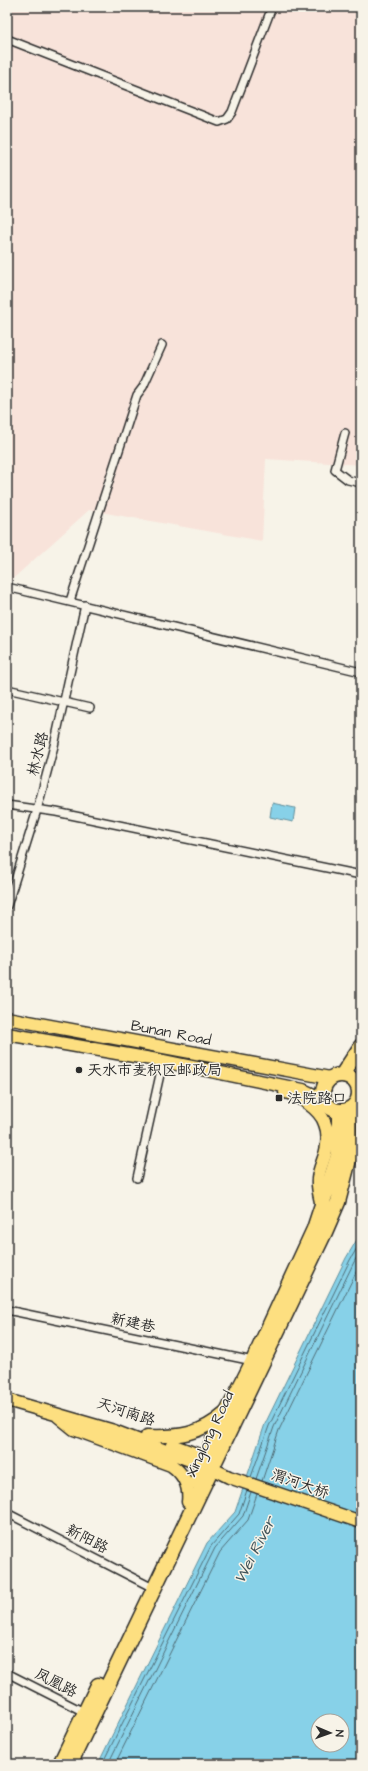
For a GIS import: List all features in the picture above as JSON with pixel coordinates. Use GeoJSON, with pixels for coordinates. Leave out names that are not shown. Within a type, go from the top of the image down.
{"type":"FeatureCollection","features":[{"type":"Feature","properties":{"kind":"highway"},"geometry":{"type":"LineString","coordinates":[[336,1076],[359,1081],[358,1101],[344,1110],[330,1108],[324,1100],[323,1088],[336,1076],[361,1046]]}},
{"type":"Feature","properties":{"kind":"highway","name":"Xinglong Road"},"geometry":{"type":"LineString","coordinates":[[151,1587],[188,1502],[210,1463],[214,1440],[314,1229],[339,1153],[344,1110]]}},
{"type":"Feature","properties":{"kind":"highway","name":"Xinglong Road"},"geometry":{"type":"LineString","coordinates":[[60,1764],[89,1714],[210,1463],[325,1232],[338,1202],[350,1156],[344,1110]]}},
{"type":"Feature","properties":{"kind":"highway","name":"Xinglong Road"},"geometry":{"type":"LineString","coordinates":[[70,1764],[89,1714]]}},
{"type":"Feature","properties":{"kind":"main road","name":"Bunan Road"},"geometry":{"type":"LineString","coordinates":[[7,1018],[292,1072],[336,1076]]}},
{"type":"Feature","properties":{"kind":"main road","name":"Bunan Road"},"geometry":{"type":"LineString","coordinates":[[7,1034],[163,1061],[242,1077],[303,1090],[324,1100]]}},
{"type":"Feature","properties":{"kind":"main road"},"geometry":{"type":"LineString","coordinates":[[291,1088],[295,1080],[292,1072]]}},
{"type":"Feature","properties":{"kind":"main road"},"geometry":{"type":"LineString","coordinates":[[242,1077],[261,1086],[290,1093],[300,1098],[314,1108],[325,1122],[328,1134],[327,1147],[318,1182],[322,1207]]}},
{"type":"Feature","properties":{"kind":"main road","name":"天河南路"},"geometry":{"type":"LineString","coordinates":[[7,1393],[101,1420],[147,1436],[231,1473]]}},
{"type":"Feature","properties":{"kind":"main road","name":"天河南路"},"geometry":{"type":"LineString","coordinates":[[7,1400],[114,1431],[210,1463]]}},
{"type":"Feature","properties":{"kind":"main road"},"geometry":{"type":"LineString","coordinates":[[147,1436],[189,1434],[210,1425],[228,1411]]}},
{"type":"Feature","properties":{"kind":"main road"},"geometry":{"type":"LineString","coordinates":[[54,1413],[74,1429],[171,1465],[182,1474],[186,1482],[189,1492],[188,1502]]}},
{"type":"Feature","properties":{"kind":"main road","name":"渭河大桥"},"geometry":{"type":"LineString","coordinates":[[231,1473],[361,1515]]}},
{"type":"Feature","properties":{"kind":"main road","name":"渭河大桥"},"geometry":{"type":"LineString","coordinates":[[231,1473],[361,1522]]}},
{"type":"Feature","properties":{"kind":"street"},"geometry":{"type":"LineString","coordinates":[[7,39],[219,122],[230,116],[272,7]]}},
{"type":"Feature","properties":{"kind":"street"},"geometry":{"type":"LineString","coordinates":[[70,601],[137,395],[143,387],[162,345]]}},
{"type":"Feature","properties":{"kind":"street"},"geometry":{"type":"LineString","coordinates":[[345,432],[334,470],[348,480],[361,483]]}},
{"type":"Feature","properties":{"kind":"street"},"geometry":{"type":"LineString","coordinates":[[7,587],[361,672]]}},
{"type":"Feature","properties":{"kind":"street","name":"林水路"},"geometry":{"type":"LineString","coordinates":[[7,906],[37,810],[64,702],[85,605]]}},
{"type":"Feature","properties":{"kind":"street"},"geometry":{"type":"LineString","coordinates":[[7,689],[90,708]]}},
{"type":"Feature","properties":{"kind":"street"},"geometry":{"type":"LineString","coordinates":[[7,805],[56,812],[361,875]]}},
{"type":"Feature","properties":{"kind":"street"},"geometry":{"type":"LineString","coordinates":[[137,1178],[163,1061]]}},
{"type":"Feature","properties":{"kind":"street","name":"新建巷"},"geometry":{"type":"LineString","coordinates":[[7,1310],[253,1360]]}},
{"type":"Feature","properties":{"kind":"street","name":"新阳路"},"geometry":{"type":"LineString","coordinates":[[7,1513],[151,1587]]}},
{"type":"Feature","properties":{"kind":"street","name":"凤凰路"},"geometry":{"type":"LineString","coordinates":[[7,1673],[89,1714]]}},
{"type":"Feature","properties":{"kind":"shaded area"},"geometry":{"type":"Polygon","coordinates":[[[7,7],[361,7],[361,465],[266,459],[262,541],[89,510],[7,584],[7,7]]]}},
{"type":"Feature","properties":{"kind":"water"},"geometry":{"type":"Polygon","coordinates":[[[272,803],[295,808],[293,822],[270,817],[272,803]]]}},
{"type":"Feature","properties":{"kind":"water","name":"Wei River"},"geometry":{"type":"Polygon","coordinates":[[[361,1233],[361,1764],[98,1764],[207,1543],[235,1512],[265,1424],[346,1258],[361,1233]]]}},
{"type":"Feature","properties":{"kind":"place","name":"天水市麦积区邮政局"},"geometry":{"type":"Point","coordinates":[79,1070]}},
{"type":"Feature","properties":{"kind":"place","name":"法院路口"},"geometry":{"type":"Point","coordinates":[279,1098]}}]}
